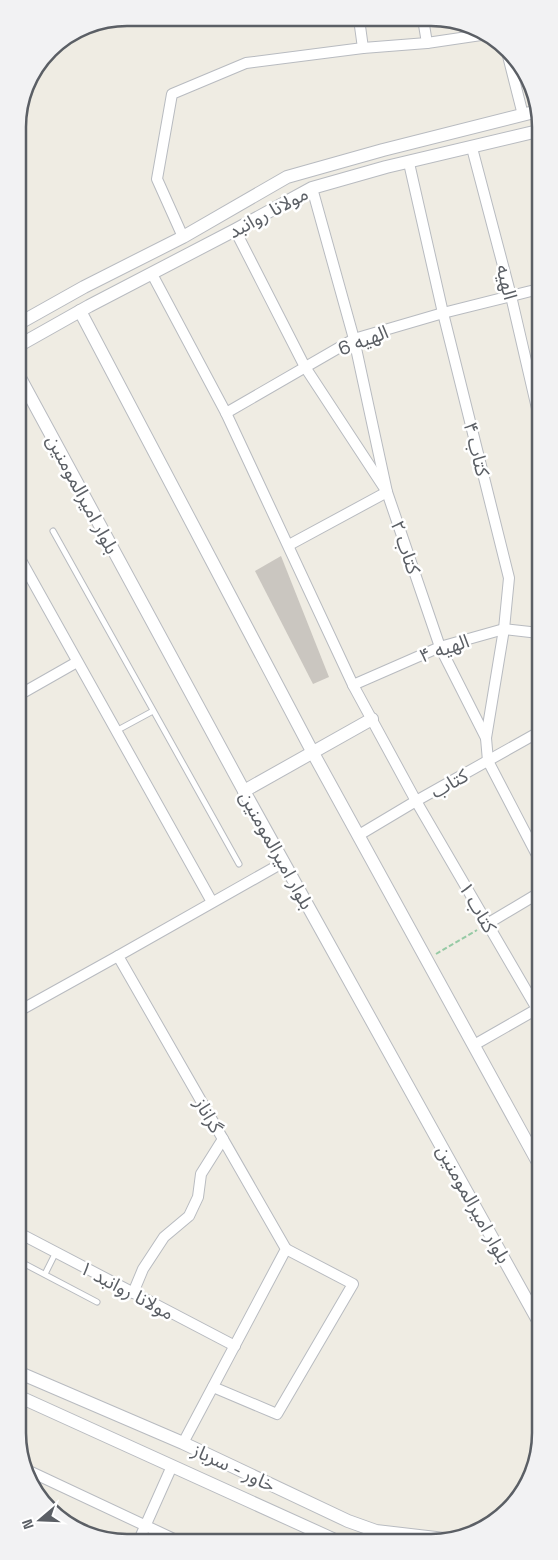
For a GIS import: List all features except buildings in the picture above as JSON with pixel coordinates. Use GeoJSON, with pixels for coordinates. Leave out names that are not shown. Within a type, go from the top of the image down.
{"type":"FeatureCollection","features":[{"type":"Feature","properties":{"kind":"street"},"geometry":{"type":"LineString","coordinates":[[360,26],[363,48]]}},
{"type":"Feature","properties":{"kind":"street"},"geometry":{"type":"LineString","coordinates":[[424,26],[427,43]]}},
{"type":"Feature","properties":{"kind":"street"},"geometry":{"type":"LineString","coordinates":[[183,237],[157,179],[172,94],[246,63],[473,36]]}},
{"type":"Feature","properties":{"kind":"street"},"geometry":{"type":"LineString","coordinates":[[510,65],[523,115]]}},
{"type":"Feature","properties":{"kind":"street","name":"مولانا روانبد"},"geometry":{"type":"LineString","coordinates":[[26,320],[183,237],[287,177],[383,150],[531,113]]}},
{"type":"Feature","properties":{"kind":"street","name":"مولانا روانبد"},"geometry":{"type":"LineString","coordinates":[[26,342],[312,188],[386,167],[532,133]]}},
{"type":"Feature","properties":{"kind":"street","name":"الهیه"},"geometry":{"type":"LineString","coordinates":[[472,148],[511,296],[532,387]]}},
{"type":"Feature","properties":{"kind":"street"},"geometry":{"type":"LineString","coordinates":[[383,150],[386,167]]}},
{"type":"Feature","properties":{"kind":"street","name":"کتاب ۴"},"geometry":{"type":"LineString","coordinates":[[409,162],[443,313],[509,578],[504,629],[486,738]]}},
{"type":"Feature","properties":{"kind":"street"},"geometry":{"type":"LineString","coordinates":[[289,545],[387,492],[354,339],[312,188]]}},
{"type":"Feature","properties":{"kind":"street","name":"کتاب ۲"},"geometry":{"type":"LineString","coordinates":[[235,230],[305,367],[387,492],[440,647],[486,738]]}},
{"type":"Feature","properties":{"kind":"street","name":"کتاب ۱"},"geometry":{"type":"LineString","coordinates":[[152,274],[226,413],[353,685],[416,801],[532,1001]]}},
{"type":"Feature","properties":{"kind":"street","name":"الهیه 6"},"geometry":{"type":"LineString","coordinates":[[226,413],[354,339],[443,313],[532,291]]}},
{"type":"Feature","properties":{"kind":"street"},"geometry":{"type":"LineString","coordinates":[[80,311],[314,753],[532,1151]]}},
{"type":"Feature","properties":{"kind":"street"},"geometry":{"type":"LineString","coordinates":[[26,317],[31,317],[40,334]]}},
{"type":"Feature","properties":{"kind":"street","name":"بلوار امیرالمومنین"},"geometry":{"type":"LineString","coordinates":[[26,389],[244,791],[532,1310]]}},
{"type":"Feature","properties":{"kind":"street"},"geometry":{"type":"LineString","coordinates":[[26,570],[212,902]]}},
{"type":"Feature","properties":{"kind":"street","name":"الهیه ۴"},"geometry":{"type":"LineString","coordinates":[[353,685],[440,647],[504,629],[532,632]]}},
{"type":"Feature","properties":{"kind":"street"},"geometry":{"type":"LineString","coordinates":[[26,691],[76,662]]}},
{"type":"Feature","properties":{"kind":"street"},"geometry":{"type":"LineString","coordinates":[[244,791],[372,719]]}},
{"type":"Feature","properties":{"kind":"street","name":"کتاب"},"geometry":{"type":"LineString","coordinates":[[359,835],[532,736]]}},
{"type":"Feature","properties":{"kind":"street"},"geometry":{"type":"LineString","coordinates":[[486,738],[488,761],[532,846]]}},
{"type":"Feature","properties":{"kind":"street"},"geometry":{"type":"LineString","coordinates":[[26,1007],[284,862]]}},
{"type":"Feature","properties":{"kind":"street"},"geometry":{"type":"LineString","coordinates":[[488,924],[532,898]]}},
{"type":"Feature","properties":{"kind":"street","name":"گراناز"},"geometry":{"type":"LineString","coordinates":[[118,956],[286,1249]]}},
{"type":"Feature","properties":{"kind":"street"},"geometry":{"type":"LineString","coordinates":[[474,1045],[532,1015]]}},
{"type":"Feature","properties":{"kind":"street"},"geometry":{"type":"LineString","coordinates":[[133,1293],[143,1268],[164,1237],[189,1216],[198,1197],[201,1174],[223,1140]]}},
{"type":"Feature","properties":{"kind":"street","name":"مولانا روانبد ۱"},"geometry":{"type":"LineString","coordinates":[[26,1237],[235,1346]]}},
{"type":"Feature","properties":{"kind":"street"},"geometry":{"type":"LineString","coordinates":[[183,1443],[286,1249],[353,1284],[276,1414],[213,1387]]}},
{"type":"Feature","properties":{"kind":"street","name":"خاور - سرباز"},"geometry":{"type":"LineString","coordinates":[[26,1376],[183,1443],[348,1521],[376,1531],[402,1534]]}},
{"type":"Feature","properties":{"kind":"street","name":"خاور - سرباز"},"geometry":{"type":"LineString","coordinates":[[26,1400],[322,1534]]}},
{"type":"Feature","properties":{"kind":"street"},"geometry":{"type":"LineString","coordinates":[[142,1534],[172,1466]]}},
{"type":"Feature","properties":{"kind":"street"},"geometry":{"type":"LineString","coordinates":[[36,1474],[163,1534]]}},
{"type":"Feature","properties":{"kind":"lane"},"geometry":{"type":"LineString","coordinates":[[53,531],[239,864]]}},
{"type":"Feature","properties":{"kind":"lane"},"geometry":{"type":"LineString","coordinates":[[116,731],[153,710]]}},
{"type":"Feature","properties":{"kind":"lane"},"geometry":{"type":"LineString","coordinates":[[45,1274],[56,1252]]}},
{"type":"Feature","properties":{"kind":"lane"},"geometry":{"type":"LineString","coordinates":[[26,1264],[97,1302]]}},
{"type":"Feature","properties":{"kind":"path"},"geometry":{"type":"LineString","coordinates":[[428,959],[488,924]]}}]}
